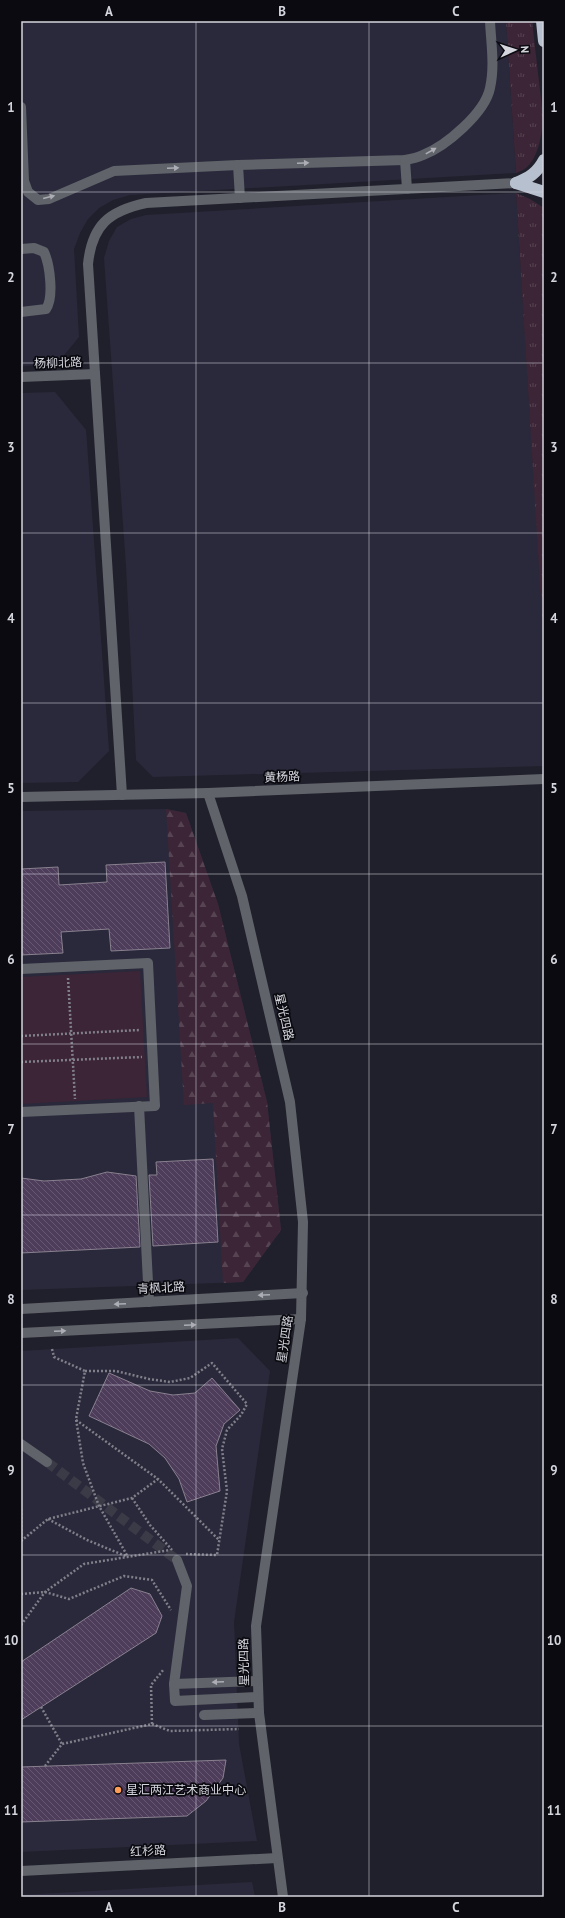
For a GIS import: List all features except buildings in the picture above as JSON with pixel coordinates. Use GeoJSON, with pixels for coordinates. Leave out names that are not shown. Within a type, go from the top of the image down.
{"type":"FeatureCollection","features":[{"type":"Feature","properties":{"kind":"highway"},"geometry":{"type":"LineString","coordinates":[[542,21],[544,41]]}},
{"type":"Feature","properties":{"kind":"highway"},"geometry":{"type":"LineString","coordinates":[[516,183],[530,177],[539,170],[544,160]]}},
{"type":"Feature","properties":{"kind":"highway"},"geometry":{"type":"LineString","coordinates":[[516,183],[544,192]]}},
{"type":"Feature","properties":{"kind":"street"},"geometry":{"type":"LineString","coordinates":[[21,107],[24,181],[28,192],[38,200],[49,198],[114,171],[238,165],[405,160],[423,155],[439,146],[469,122],[482,106],[490,90],[493,71],[490,21]]}},
{"type":"Feature","properties":{"kind":"street"},"geometry":{"type":"LineString","coordinates":[[405,160],[407,189]]}},
{"type":"Feature","properties":{"kind":"street"},"geometry":{"type":"LineString","coordinates":[[238,165],[240,198]]}},
{"type":"Feature","properties":{"kind":"street"},"geometry":{"type":"LineString","coordinates":[[122,795],[88,264],[90,247],[97,230],[110,216],[126,208],[146,204],[516,183]]}},
{"type":"Feature","properties":{"kind":"street"},"geometry":{"type":"LineString","coordinates":[[21,249],[34,248],[44,252],[48,260],[51,302],[46,309],[21,312]]}},
{"type":"Feature","properties":{"kind":"street","name":"杨柳北路"},"geometry":{"type":"LineString","coordinates":[[21,377],[95,374]]}},
{"type":"Feature","properties":{"kind":"street","name":"黄杨路"},"geometry":{"type":"LineString","coordinates":[[21,797],[208,793],[544,779]]}},
{"type":"Feature","properties":{"kind":"street","name":"星光四路"},"geometry":{"type":"LineString","coordinates":[[208,793],[242,896],[290,1102],[303,1222],[303,1293],[301,1319],[256,1626],[259,1712],[283,1897]]}},
{"type":"Feature","properties":{"kind":"street"},"geometry":{"type":"LineString","coordinates":[[21,969],[148,963],[155,1106],[21,1112]]}},
{"type":"Feature","properties":{"kind":"street"},"geometry":{"type":"LineString","coordinates":[[139,1106],[149,1302]]}},
{"type":"Feature","properties":{"kind":"street","name":"青枫北路"},"geometry":{"type":"LineString","coordinates":[[21,1309],[303,1293]]}},
{"type":"Feature","properties":{"kind":"street"},"geometry":{"type":"LineString","coordinates":[[21,1333],[301,1319]]}},
{"type":"Feature","properties":{"kind":"street"},"geometry":{"type":"LineString","coordinates":[[21,1444],[47,1462]]}},
{"type":"Feature","properties":{"kind":"street"},"geometry":{"type":"LineString","coordinates":[[177,1560],[186,1586],[174,1684],[175,1701],[258,1697]]}},
{"type":"Feature","properties":{"kind":"street"},"geometry":{"type":"LineString","coordinates":[[174,1684],[257,1681]]}},
{"type":"Feature","properties":{"kind":"street"},"geometry":{"type":"LineString","coordinates":[[204,1715],[259,1712]]}},
{"type":"Feature","properties":{"kind":"street","name":"红杉路"},"geometry":{"type":"LineString","coordinates":[[21,1871],[277,1858]]}},
{"type":"Feature","properties":{"kind":"path"},"geometry":{"type":"LineString","coordinates":[[67,967],[76,1110]]}},
{"type":"Feature","properties":{"kind":"path"},"geometry":{"type":"LineString","coordinates":[[21,1036],[151,1030]]}},
{"type":"Feature","properties":{"kind":"path"},"geometry":{"type":"LineString","coordinates":[[21,1062],[152,1056]]}},
{"type":"Feature","properties":{"kind":"path"},"geometry":{"type":"LineString","coordinates":[[21,1625],[45,1592],[84,1564],[172,1550],[187,1555],[217,1555],[227,1491],[222,1449],[228,1430],[241,1415],[247,1404],[212,1363],[190,1378],[170,1382],[149,1380],[116,1370],[85,1371],[54,1357],[52,1349]]}},
{"type":"Feature","properties":{"kind":"path"},"geometry":{"type":"LineString","coordinates":[[85,1371],[76,1419],[83,1463],[98,1506],[128,1557]]}},
{"type":"Feature","properties":{"kind":"path"},"geometry":{"type":"LineString","coordinates":[[76,1419],[158,1479],[219,1540]]}},
{"type":"Feature","properties":{"kind":"path"},"geometry":{"type":"LineString","coordinates":[[21,1541],[48,1519],[132,1498],[158,1479]]}},
{"type":"Feature","properties":{"kind":"path"},"geometry":{"type":"LineString","coordinates":[[132,1498],[150,1525],[172,1550]]}},
{"type":"Feature","properties":{"kind":"path"},"geometry":{"type":"LineString","coordinates":[[21,1509],[21,1541]]}},
{"type":"Feature","properties":{"kind":"path"},"geometry":{"type":"LineString","coordinates":[[48,1519],[87,1540],[128,1557]]}},
{"type":"Feature","properties":{"kind":"path"},"geometry":{"type":"LineString","coordinates":[[21,1594],[45,1592],[69,1599],[124,1576],[152,1580],[171,1608],[170,1616]]}},
{"type":"Feature","properties":{"kind":"path"},"geometry":{"type":"LineString","coordinates":[[152,1724],[151,1685],[164,1670],[164,1662]]}},
{"type":"Feature","properties":{"kind":"path"},"geometry":{"type":"LineString","coordinates":[[41,1707],[62,1744]]}},
{"type":"Feature","properties":{"kind":"path"},"geometry":{"type":"LineString","coordinates":[[45,1766],[62,1744],[152,1724],[170,1731],[239,1729]]}},
{"type":"Feature","properties":{"kind":"shaded area"},"geometry":{"type":"Polygon","coordinates":[[[21,21],[506,21],[516,173],[130,195],[113,200],[99,208],[88,219],[80,233],[74,249],[79,337],[56,365],[21,366],[21,21]]]}},
{"type":"Feature","properties":{"kind":"shaded area"},"geometry":{"type":"Polygon","coordinates":[[[516,193],[544,641],[544,766],[153,777],[136,760],[126,566],[104,258],[109,241],[117,227],[131,219],[146,215],[516,193]]]}},
{"type":"Feature","properties":{"kind":"shaded area"},"geometry":{"type":"Polygon","coordinates":[[[55,392],[86,430],[109,751],[78,782],[21,783],[21,393],[55,392]]]}},
{"type":"Feature","properties":{"kind":"shaded area"},"geometry":{"type":"Polygon","coordinates":[[[166,809],[186,813],[218,904],[267,1102],[281,1230],[243,1282],[21,1290],[21,811],[166,809]]]}},
{"type":"Feature","properties":{"kind":"shaded area","name":"星汇两江艺术商业中心"},"geometry":{"type":"Polygon","coordinates":[[[238,1338],[270,1371],[234,1622],[239,1744],[257,1841],[21,1852],[21,1351],[238,1338]]]}},
{"type":"Feature","properties":{"kind":"shaded area"},"geometry":{"type":"Polygon","coordinates":[[[252,1882],[255,1897],[21,1897],[21,1895],[252,1882]]]}},
{"type":"Feature","properties":{"kind":"green space"},"geometry":{"type":"Polygon","coordinates":[[[506,21],[532,21],[543,117],[541,137],[537,151],[526,168],[516,173],[506,21]]]}},
{"type":"Feature","properties":{"kind":"green space"},"geometry":{"type":"Polygon","coordinates":[[[516,193],[530,199],[544,208],[544,650],[516,193]]]}},
{"type":"Feature","properties":{"kind":"green space"},"geometry":{"type":"Polygon","coordinates":[[[166,809],[186,813],[218,904],[267,1102],[281,1230],[243,1282],[223,1283],[213,1103],[184,1105],[166,809]]]}},
{"type":"Feature","properties":{"kind":"green space"},"geometry":{"type":"Polygon","coordinates":[[[140,971],[147,1097],[21,1104],[21,977],[140,971]]]}},
{"type":"Feature","properties":{"kind":"tunnel"},"geometry":{"type":"LineString","coordinates":[[47,1462],[177,1560]]}},
{"type":"Feature","properties":{"kind":"place","name":"星汇两江艺术商业中心"},"geometry":{"type":"Point","coordinates":[118,1790]}}]}
